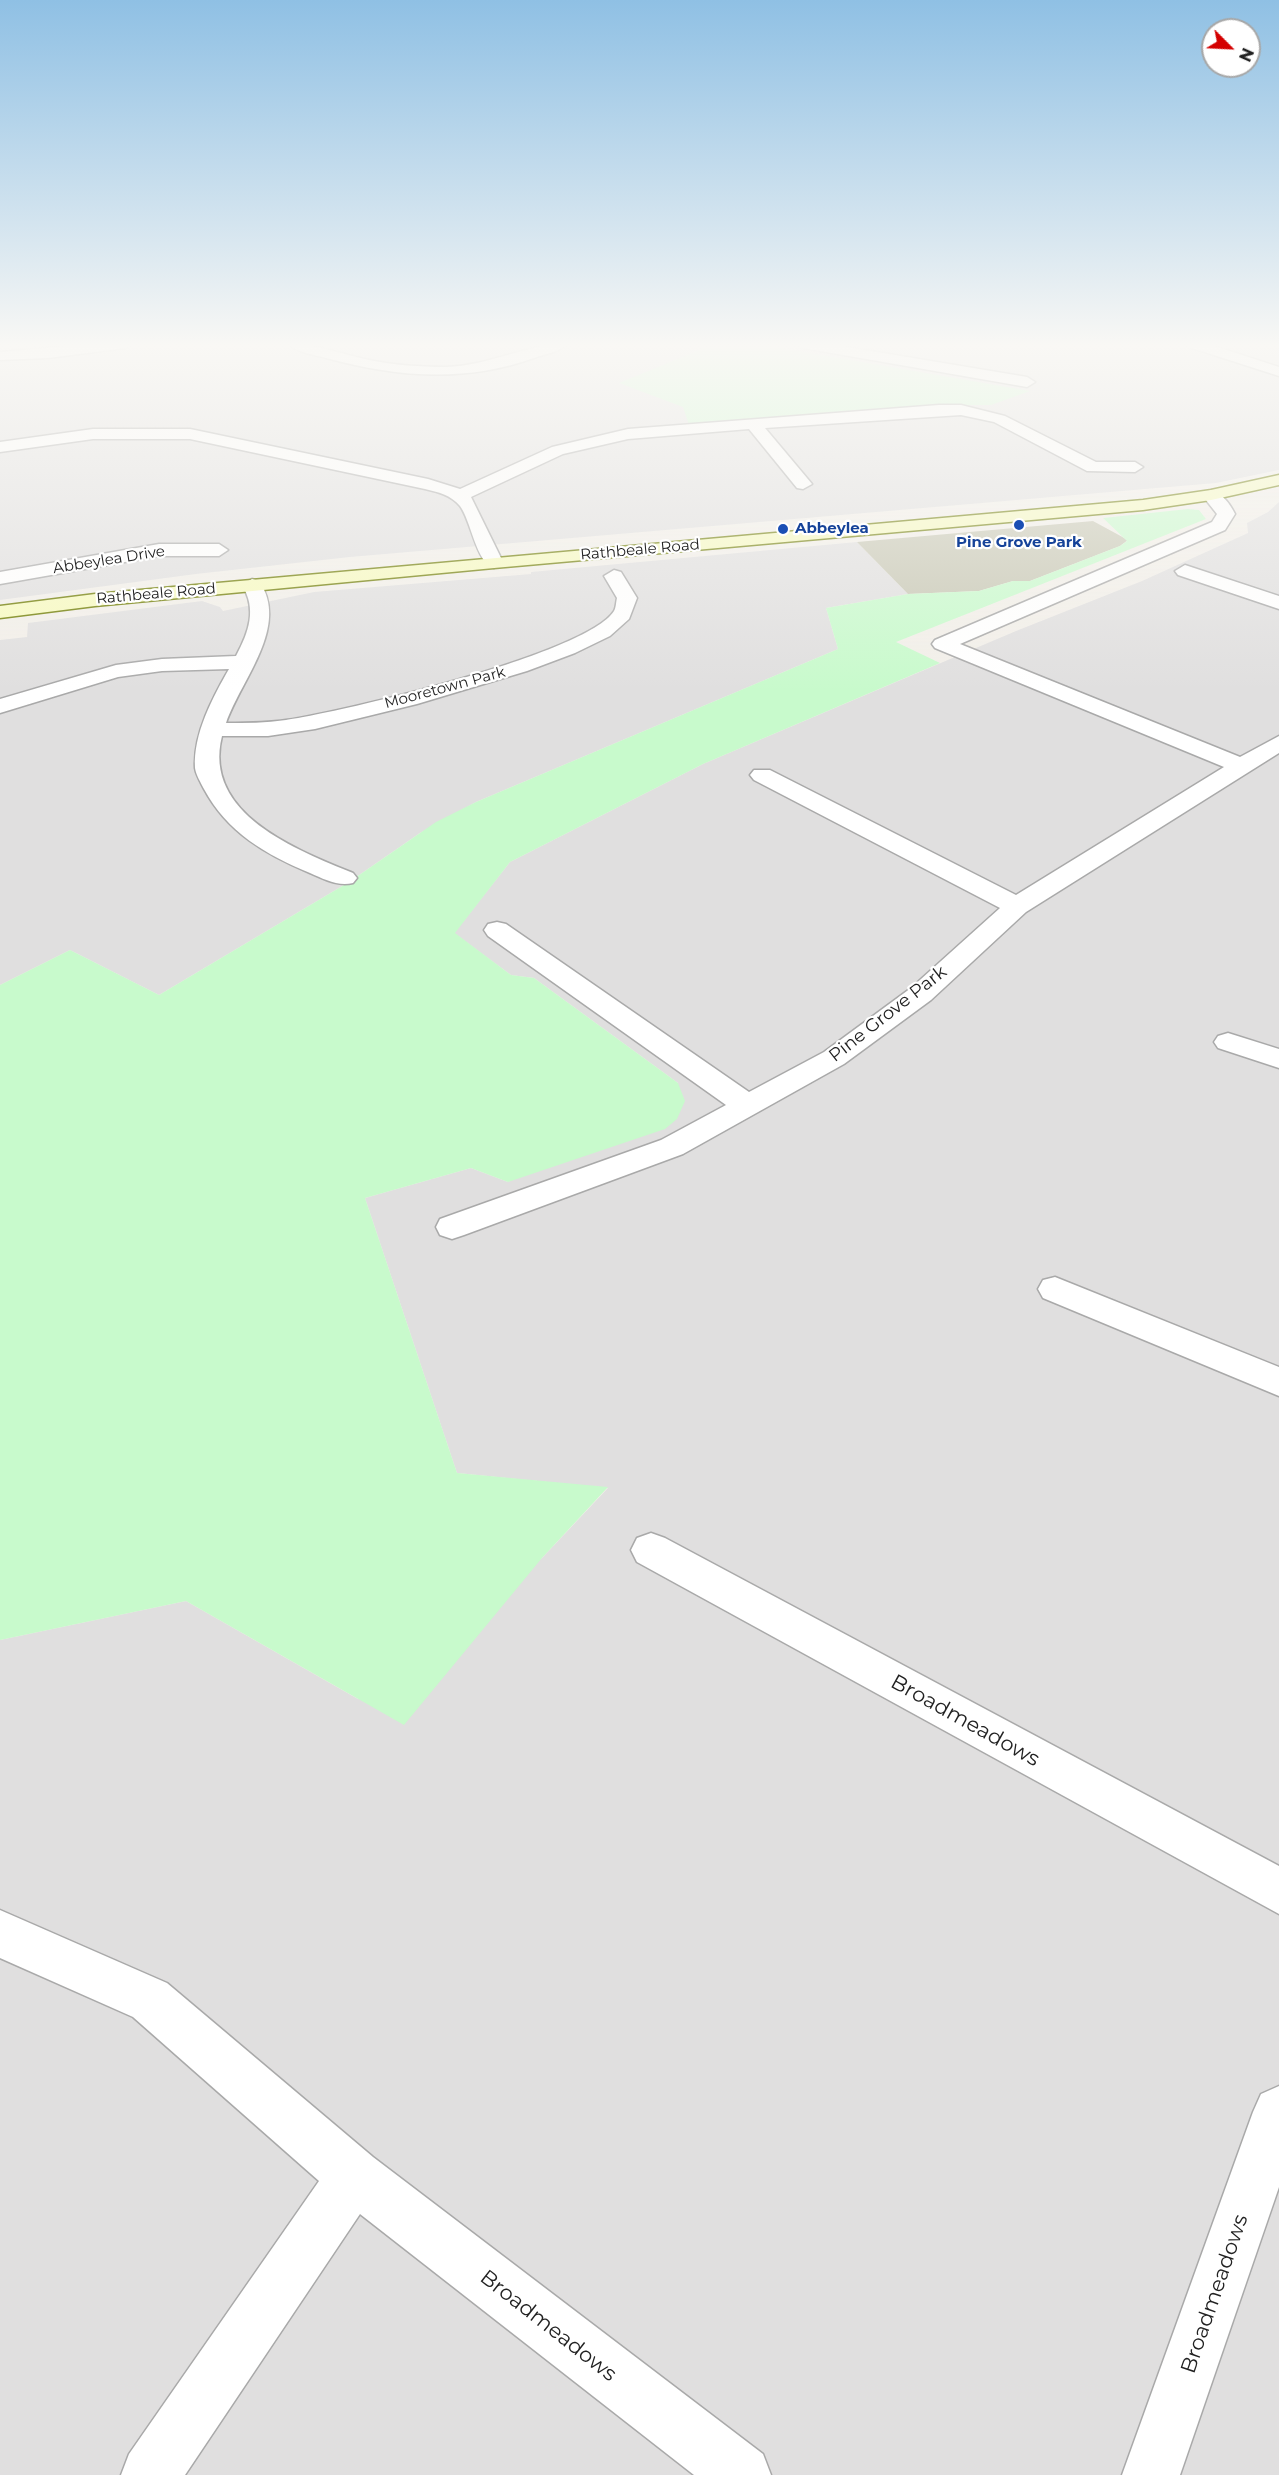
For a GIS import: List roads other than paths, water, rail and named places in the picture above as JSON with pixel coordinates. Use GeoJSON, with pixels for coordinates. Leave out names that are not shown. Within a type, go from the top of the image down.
{"type":"FeatureCollection","features":[{"type":"Feature","properties":{"kind":"main road","name":"Rathbeale Road"},"geometry":{"type":"LineString","coordinates":[[0,612],[94,600],[494,562],[1143,505],[1210,495],[1279,480]]}},
{"type":"Feature","properties":{"kind":"street"},"geometry":{"type":"LineString","coordinates":[[314,460],[428,483],[450,490],[467,503],[494,562]]}},
{"type":"Feature","properties":{"kind":"street"},"geometry":{"type":"LineString","coordinates":[[460,496],[538,460]]}},
{"type":"Feature","properties":{"kind":"street"},"geometry":{"type":"LineString","coordinates":[[783,460],[803,484]]}},
{"type":"Feature","properties":{"kind":"street"},"geometry":{"type":"LineString","coordinates":[[1078,460],[1093,467],[1135,467]]}},
{"type":"Feature","properties":{"kind":"street"},"geometry":{"type":"LineString","coordinates":[[1210,495],[1223,507],[1226,514],[1219,526],[942,644],[1241,766]]}},
{"type":"Feature","properties":{"kind":"street","name":"Abbeylea Drive"},"geometry":{"type":"LineString","coordinates":[[0,578],[159,550],[219,550]]}},
{"type":"Feature","properties":{"kind":"street"},"geometry":{"type":"LineString","coordinates":[[1185,571],[1279,603]]}},
{"type":"Feature","properties":{"kind":"street","name":"Mooretown Park"},"geometry":{"type":"LineString","coordinates":[[213,730],[286,727],[429,694],[529,664],[601,632],[622,616],[627,598],[614,576]]}},
{"type":"Feature","properties":{"kind":"street"},"geometry":{"type":"LineString","coordinates":[[252,585],[257,591],[261,627],[213,730],[207,769],[220,802],[240,824],[274,847],[344,878]]}},
{"type":"Feature","properties":{"kind":"street"},"geometry":{"type":"LineString","coordinates":[[0,706],[116,671],[162,665],[243,662]]}},
{"type":"Feature","properties":{"kind":"street","name":"Pine Grove Park"},"geometry":{"type":"LineString","coordinates":[[452,1227],[672,1147],[834,1058],[921,994],[1017,906],[1279,744]]}},
{"type":"Feature","properties":{"kind":"street"},"geometry":{"type":"LineString","coordinates":[[762,775],[1017,906]]}},
{"type":"Feature","properties":{"kind":"street"},"geometry":{"type":"LineString","coordinates":[[497,930],[748,1106]]}},
{"type":"Feature","properties":{"kind":"street"},"geometry":{"type":"LineString","coordinates":[[1228,1042],[1279,1059]]}},
{"type":"Feature","properties":{"kind":"street"},"geometry":{"type":"LineString","coordinates":[[1055,1289],[1279,1382]]}},
{"type":"Feature","properties":{"kind":"street","name":"Broadmeadows"},"geometry":{"type":"LineString","coordinates":[[651,1550],[1279,1892]]}},
{"type":"Feature","properties":{"kind":"street","name":"Broadmeadows"},"geometry":{"type":"LineString","coordinates":[[0,1934],[150,2000],[354,2176],[742,2475]]}},
{"type":"Feature","properties":{"kind":"street","name":"Broadmeadows"},"geometry":{"type":"LineString","coordinates":[[1151,2475],[1279,2112]]}},
{"type":"Feature","properties":{"kind":"street"},"geometry":{"type":"LineString","coordinates":[[150,2475],[354,2176]]}},
{"type":"Feature","properties":{"kind":"place","name":"Pine Grove Park"},"geometry":{"type":"Point","coordinates":[1019,525]}},
{"type":"Feature","properties":{"kind":"place","name":"Abbeylea"},"geometry":{"type":"Point","coordinates":[783,529]}}]}
